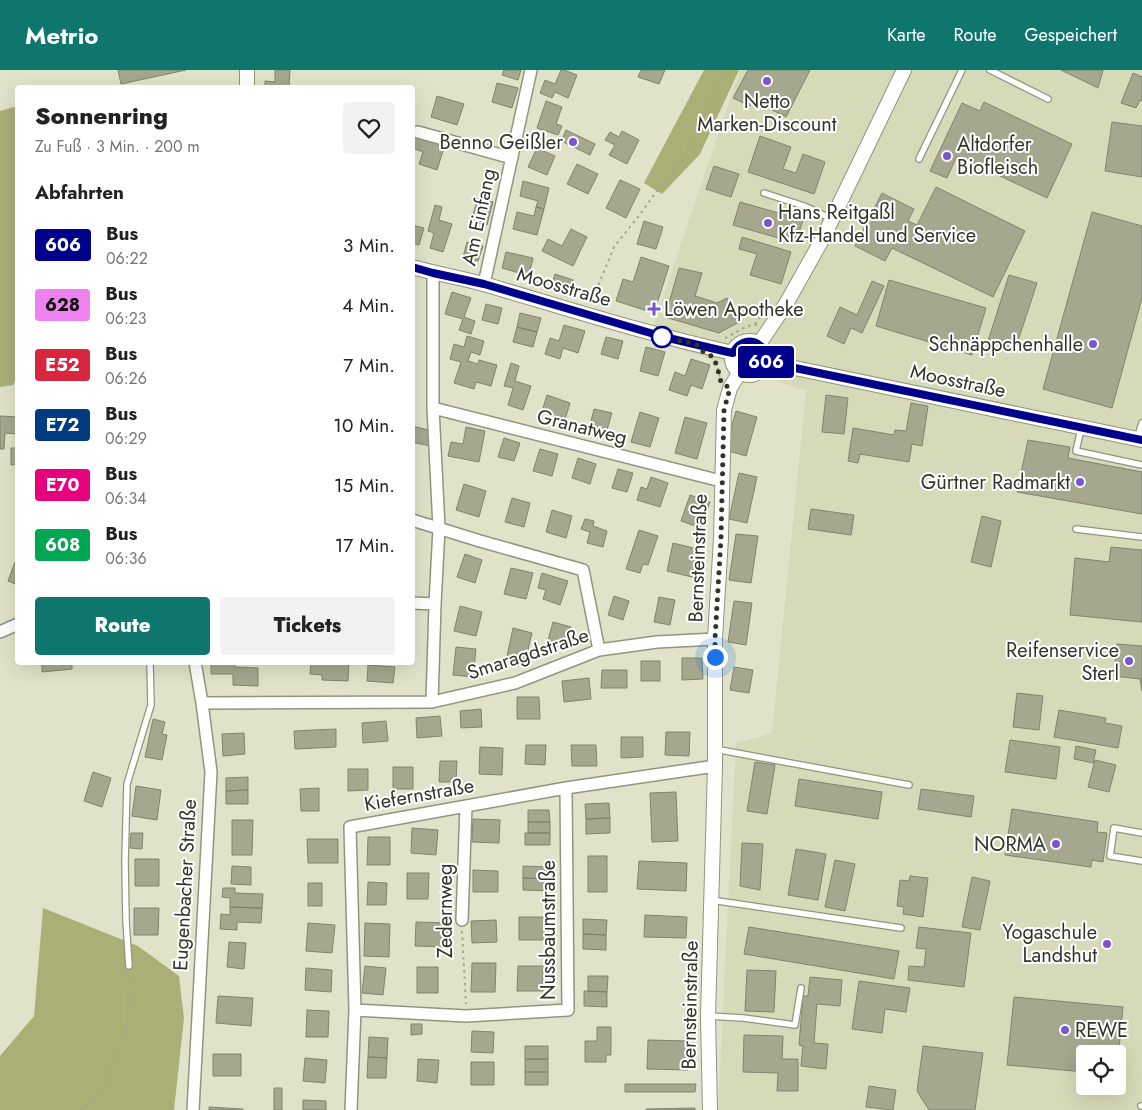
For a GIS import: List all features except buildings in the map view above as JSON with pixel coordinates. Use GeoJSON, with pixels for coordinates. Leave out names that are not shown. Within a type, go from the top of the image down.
{"type":"FeatureCollection","features":[{"type":"Feature","properties":{"kind":"street"},"geometry":{"type":"LineString","coordinates":[[247,70],[247,85]]}},
{"type":"Feature","properties":{"kind":"street","name":"Am Einfang"},"geometry":{"type":"LineString","coordinates":[[484,284],[531,70]]}},
{"type":"Feature","properties":{"kind":"street"},"geometry":{"type":"LineString","coordinates":[[759,344],[786,304],[832,219],[904,70]]}},
{"type":"Feature","properties":{"kind":"street","name":"Am Einfang"},"geometry":{"type":"LineString","coordinates":[[418,132],[512,158]]}},
{"type":"Feature","properties":{"kind":"street","name":"Moosstraße"},"geometry":{"type":"LineString","coordinates":[[415,268],[484,284],[664,337],[733,353]]}},
{"type":"Feature","properties":{"kind":"street"},"geometry":{"type":"LineString","coordinates":[[432,702],[439,528],[432,408],[433,273]]}},
{"type":"Feature","properties":{"kind":"street"},"geometry":{"type":"LineString","coordinates":[[749,341],[759,344],[766,354],[766,362],[756,374],[745,375],[736,369],[733,364],[733,353],[744,342],[749,341]]}},
{"type":"Feature","properties":{"kind":"street","name":"Moosstraße"},"geometry":{"type":"LineString","coordinates":[[766,362],[1140,439]]}},
{"type":"Feature","properties":{"kind":"street","name":"Bernsteinstraße"},"geometry":{"type":"LineString","coordinates":[[710,1110],[708,1016],[715,766],[715,639],[721,538],[724,410],[730,388],[740,372]]}},
{"type":"Feature","properties":{"kind":"street","name":"Granatweg"},"geometry":{"type":"LineString","coordinates":[[432,408],[722,481]]}},
{"type":"Feature","properties":{"kind":"street"},"geometry":{"type":"LineString","coordinates":[[415,521],[583,570],[599,650]]}},
{"type":"Feature","properties":{"kind":"street"},"geometry":{"type":"LineString","coordinates":[[415,603],[435,604]]}},
{"type":"Feature","properties":{"kind":"street"},"geometry":{"type":"LineString","coordinates":[[0,632],[15,625]]}},
{"type":"Feature","properties":{"kind":"street","name":"Smaragdstraße"},"geometry":{"type":"LineString","coordinates":[[202,703],[432,702],[515,683],[599,650],[657,642],[715,639]]}},
{"type":"Feature","properties":{"kind":"street","name":"Eugenbacher Straße"},"geometry":{"type":"LineString","coordinates":[[192,1110],[211,772],[196,665]]}},
{"type":"Feature","properties":{"kind":"street","name":"Kiefernstraße"},"geometry":{"type":"LineString","coordinates":[[351,1110],[355,1010],[350,827],[566,788],[715,766]]}},
{"type":"Feature","properties":{"kind":"street","name":"Nussbaumstraße"},"geometry":{"type":"LineString","coordinates":[[355,1010],[466,1016],[568,1010],[566,788]]}},
{"type":"Feature","properties":{"kind":"street","name":"Zedernweg"},"geometry":{"type":"LineString","coordinates":[[462,920],[466,806]]}},
{"type":"Feature","properties":{"kind":"lane"},"geometry":{"type":"LineString","coordinates":[[919,159],[962,70]]}},
{"type":"Feature","properties":{"kind":"lane"},"geometry":{"type":"LineString","coordinates":[[990,70],[1048,99]]}},
{"type":"Feature","properties":{"kind":"lane"},"geometry":{"type":"LineString","coordinates":[[764,194],[804,206],[832,219]]}},
{"type":"Feature","properties":{"kind":"lane"},"geometry":{"type":"LineString","coordinates":[[1140,439],[1142,423]]}},
{"type":"Feature","properties":{"kind":"lane"},"geometry":{"type":"LineString","coordinates":[[1082,427],[1076,452],[1142,465]]}},
{"type":"Feature","properties":{"kind":"lane"},"geometry":{"type":"LineString","coordinates":[[1076,529],[1142,537]]}},
{"type":"Feature","properties":{"kind":"lane"},"geometry":{"type":"LineString","coordinates":[[129,966],[125,862],[127,784],[151,705],[150,665]]}},
{"type":"Feature","properties":{"kind":"lane"},"geometry":{"type":"LineString","coordinates":[[715,749],[909,784]]}},
{"type":"Feature","properties":{"kind":"lane"},"geometry":{"type":"LineString","coordinates":[[1142,833],[1114,828],[1110,856],[1142,861]]}},
{"type":"Feature","properties":{"kind":"lane"},"geometry":{"type":"LineString","coordinates":[[711,900],[902,928]]}},
{"type":"Feature","properties":{"kind":"lane"},"geometry":{"type":"LineString","coordinates":[[708,1016],[743,1018],[795,1025],[801,988]]}},
{"type":"Feature","properties":{"kind":"path"},"geometry":{"type":"LineString","coordinates":[[587,314],[614,247],[683,160],[727,70]]}},
{"type":"Feature","properties":{"kind":"path"},"geometry":{"type":"LineString","coordinates":[[713,357],[720,379],[723,384],[730,388]]}},
{"type":"Feature","properties":{"kind":"path","name":"Zedernweg"},"geometry":{"type":"LineString","coordinates":[[462,920],[466,1016]]}},
{"type":"Feature","properties":{"kind":"path"},"geometry":{"type":"LineString","coordinates":[[81,1110],[104,1090],[128,1021],[129,966]]}},
{"type":"Feature","properties":{"kind":"shaded area"},"geometry":{"type":"Polygon","coordinates":[[[740,70],[1142,70],[1142,1110],[718,1110],[736,743],[772,733],[806,391],[649,339],[740,70]]]}},
{"type":"Feature","properties":{"kind":"shaded area"},"geometry":{"type":"Polygon","coordinates":[[[746,347],[754,347],[761,354],[761,362],[754,369],[746,369],[739,362],[739,354],[746,347]]]}},
{"type":"Feature","properties":{"kind":"green space"},"geometry":{"type":"Polygon","coordinates":[[[704,70],[739,70],[700,154],[662,194],[644,183],[704,70]]]}},
{"type":"Feature","properties":{"kind":"green space"},"geometry":{"type":"Polygon","coordinates":[[[15,107],[15,381],[13,385],[0,387],[0,111],[15,107]]]}},
{"type":"Feature","properties":{"kind":"green space"},"geometry":{"type":"Polygon","coordinates":[[[43,908],[138,946],[179,976],[184,1018],[174,1110],[0,1110],[0,1056],[34,1016],[43,908]]]}},
{"type":"Feature","properties":{"kind":"bus line","name":"606"},"geometry":{"type":"LineString","coordinates":[[415,268],[484,284],[664,337],[728,352],[733,353],[744,342],[754,342],[759,344],[764,350],[766,362],[1142,440]]}},
{"type":"Feature","properties":{"kind":"place","name":"Netto Marken-Discount"},"geometry":{"type":"Point","coordinates":[767,81]}},
{"type":"Feature","properties":{"kind":"place","name":"Benno Geißler"},"geometry":{"type":"Point","coordinates":[573,142]}},
{"type":"Feature","properties":{"kind":"place","name":"Altdorfer Biofleisch"},"geometry":{"type":"Point","coordinates":[947,156]}},
{"type":"Feature","properties":{"kind":"place","name":"Hans Reitgaßl Kfz-Handel und Service"},"geometry":{"type":"Point","coordinates":[768,223]}},
{"type":"Feature","properties":{"kind":"place","name":"Löwen Apotheke"},"geometry":{"type":"Point","coordinates":[654,309]}},
{"type":"Feature","properties":{"kind":"place","name":"Schnäppchenhalle"},"geometry":{"type":"Point","coordinates":[1093,344]}},
{"type":"Feature","properties":{"kind":"place","name":"Gürtner Radmarkt"},"geometry":{"type":"Point","coordinates":[1080,482]}},
{"type":"Feature","properties":{"kind":"place","name":"Reifenservice Sterl"},"geometry":{"type":"Point","coordinates":[1129,661]}},
{"type":"Feature","properties":{"kind":"place","name":"NORMA"},"geometry":{"type":"Point","coordinates":[1056,844]}},
{"type":"Feature","properties":{"kind":"place","name":"Yogaschule Landshut"},"geometry":{"type":"Point","coordinates":[1107,944]}},
{"type":"Feature","properties":{"kind":"place","name":"REWE"},"geometry":{"type":"Point","coordinates":[1065,1030]}},
{"type":"Feature","properties":{"kind":"route"},"geometry":{"type":"LineString","coordinates":[[662,337],[696,344],[702,351],[713,357],[720,379],[723,384],[730,388],[724,410],[721,538],[715,657]]}}]}
